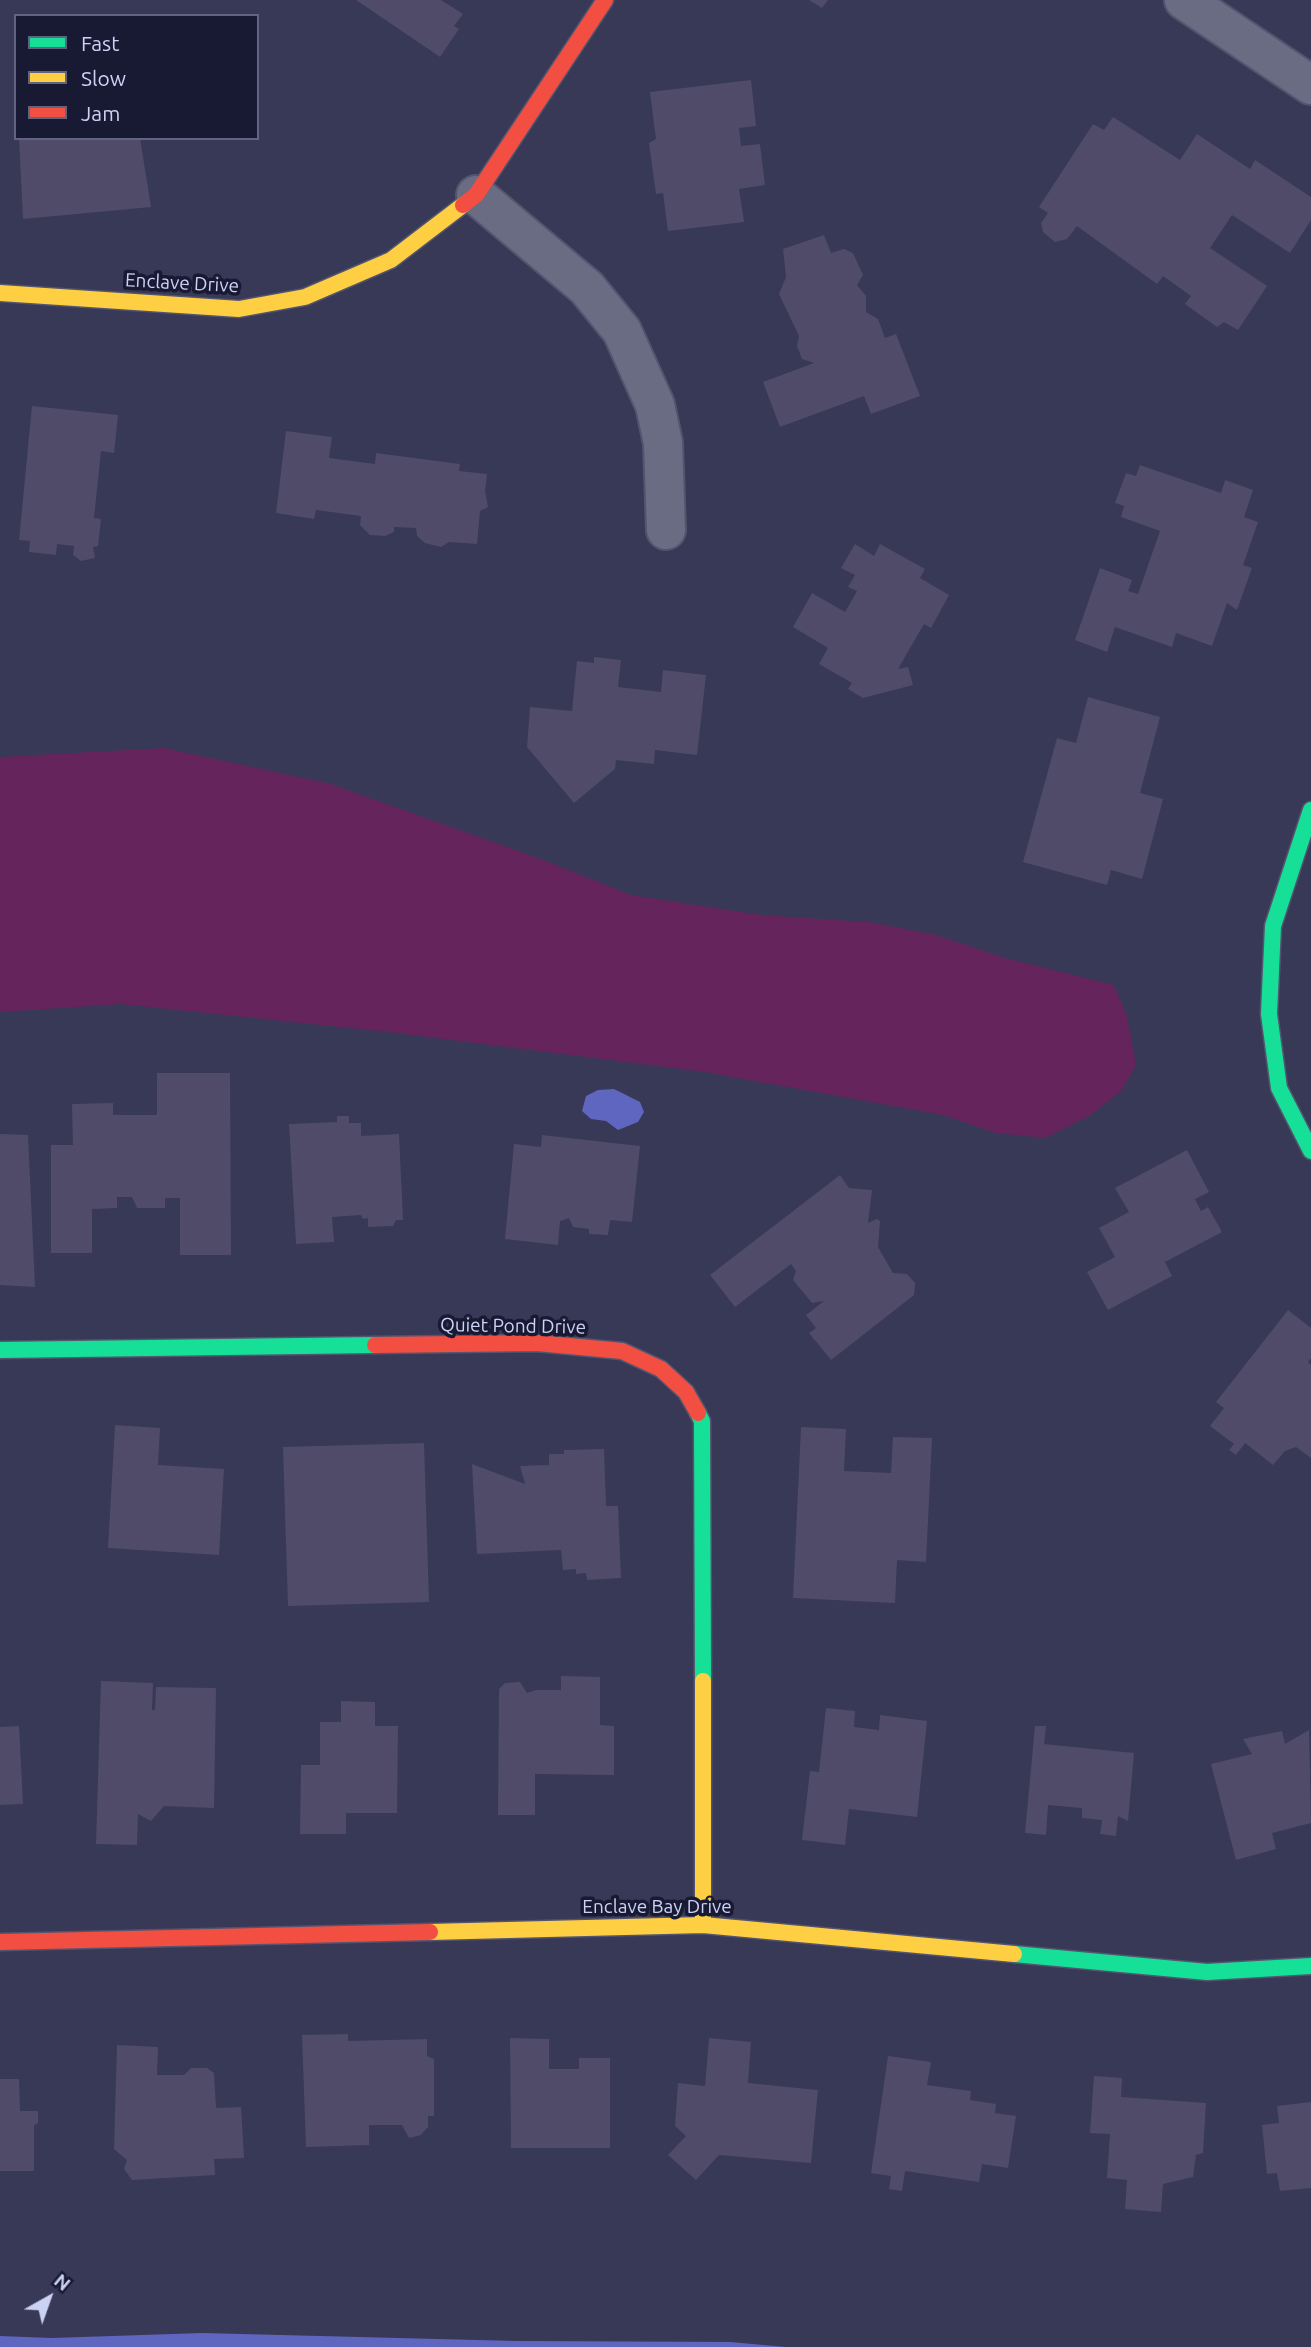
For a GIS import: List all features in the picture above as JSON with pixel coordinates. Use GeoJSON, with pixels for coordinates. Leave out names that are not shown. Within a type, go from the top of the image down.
{"type":"FeatureCollection","features":[{"type":"Feature","properties":{"kind":"street","name":"Enclave Drive"},"geometry":{"type":"LineString","coordinates":[[0,293],[239,309],[305,297],[391,260],[476,195],[605,0]]}},
{"type":"Feature","properties":{"kind":"street"},"geometry":{"type":"LineString","coordinates":[[1184,0],[1311,85]]}},
{"type":"Feature","properties":{"kind":"street"},"geometry":{"type":"LineString","coordinates":[[476,195],[587,288],[622,331],[655,405],[663,443],[666,530]]}},
{"type":"Feature","properties":{"kind":"street"},"geometry":{"type":"LineString","coordinates":[[1311,810],[1273,926],[1269,1014],[1279,1088],[1311,1151]]}},
{"type":"Feature","properties":{"kind":"street","name":"Quiet Pond Drive"},"geometry":{"type":"LineString","coordinates":[[0,1350],[537,1343],[622,1351],[661,1369],[686,1392],[702,1421],[703,1924]]}},
{"type":"Feature","properties":{"kind":"street","name":"Enclave Bay Drive"},"geometry":{"type":"LineString","coordinates":[[0,1942],[703,1924],[1207,1972],[1311,1966]]}},
{"type":"Feature","properties":{"kind":"shaded area"},"geometry":{"type":"Polygon","coordinates":[[[164,748],[331,784],[546,861],[631,895],[761,915],[869,922],[936,935],[1005,958],[1114,985],[1127,1017],[1136,1065],[1121,1091],[1089,1116],[1045,1138],[996,1133],[943,1115],[705,1072],[388,1032],[120,1004],[0,1012],[0,757],[164,748]]]}},
{"type":"Feature","properties":{"kind":"water"},"geometry":{"type":"Polygon","coordinates":[[[614,1089],[640,1102],[644,1112],[638,1122],[618,1130],[606,1121],[591,1119],[582,1111],[586,1096],[598,1090],[614,1089]]]}},
{"type":"Feature","properties":{"kind":"water"},"geometry":{"type":"Polygon","coordinates":[[[202,2333],[517,2341],[730,2342],[786,2347],[0,2347],[0,2336],[52,2338],[202,2333]]]}},
{"type":"Feature","properties":{"kind":"building"},"geometry":{"type":"Polygon","coordinates":[[[356,0],[441,0],[463,14],[454,26],[459,29],[440,57],[356,0]]]}},
{"type":"Feature","properties":{"kind":"building"},"geometry":{"type":"Polygon","coordinates":[[[809,0],[828,0],[822,8],[809,0]]]}},
{"type":"Feature","properties":{"kind":"building"},"geometry":{"type":"Polygon","coordinates":[[[751,80],[756,126],[739,128],[741,146],[760,144],[765,185],[739,189],[744,222],[668,231],[663,193],[656,194],[649,143],[656,139],[650,92],[751,80]]]}},
{"type":"Feature","properties":{"kind":"building"},"geometry":{"type":"Polygon","coordinates":[[[1113,117],[1180,160],[1197,134],[1250,169],[1255,160],[1311,197],[1311,220],[1290,253],[1232,215],[1210,248],[1267,286],[1238,330],[1224,322],[1217,327],[1185,304],[1191,296],[1163,276],[1157,284],[1077,226],[1067,239],[1055,242],[1043,232],[1041,223],[1048,213],[1039,207],[1093,124],[1104,130],[1113,117]]]}},
{"type":"Feature","properties":{"kind":"building"},"geometry":{"type":"Polygon","coordinates":[[[19,140],[140,140],[151,207],[23,219],[19,140]]]}},
{"type":"Feature","properties":{"kind":"building"},"geometry":{"type":"Polygon","coordinates":[[[824,235],[831,253],[844,249],[853,253],[863,275],[857,285],[866,296],[866,312],[878,319],[885,338],[896,334],[920,396],[871,414],[864,396],[780,427],[763,382],[814,363],[802,359],[797,346],[799,336],[779,294],[786,277],[783,249],[824,235]]]}},
{"type":"Feature","properties":{"kind":"building"},"geometry":{"type":"Polygon","coordinates":[[[32,406],[118,415],[114,453],[101,451],[94,518],[101,519],[98,546],[93,547],[95,558],[81,561],[73,555],[74,546],[57,544],[56,555],[29,552],[30,541],[19,540],[32,406]]]}},
{"type":"Feature","properties":{"kind":"building"},"geometry":{"type":"Polygon","coordinates":[[[286,431],[332,437],[329,458],[375,464],[376,453],[460,464],[459,471],[487,474],[485,491],[488,507],[480,511],[477,544],[449,542],[441,547],[425,543],[417,536],[416,528],[394,527],[394,532],[385,536],[370,535],[360,525],[361,516],[316,510],[314,519],[276,513],[286,431]]]}},
{"type":"Feature","properties":{"kind":"building"},"geometry":{"type":"Polygon","coordinates":[[[1140,465],[1221,493],[1225,480],[1253,490],[1244,517],[1258,522],[1243,565],[1252,568],[1237,610],[1227,603],[1212,646],[1176,633],[1172,647],[1115,627],[1107,652],[1075,640],[1100,568],[1132,580],[1128,591],[1138,594],[1160,531],[1121,517],[1124,506],[1115,503],[1126,473],[1136,476],[1140,465]]]}},
{"type":"Feature","properties":{"kind":"building"},"geometry":{"type":"Polygon","coordinates":[[[855,544],[874,556],[880,544],[925,569],[920,578],[949,595],[931,628],[924,624],[898,669],[908,667],[913,685],[863,698],[848,689],[852,683],[819,664],[828,648],[793,627],[812,593],[845,612],[857,591],[848,587],[855,575],[841,568],[855,544]]]}},
{"type":"Feature","properties":{"kind":"building"},"geometry":{"type":"Polygon","coordinates":[[[594,657],[621,660],[618,687],[661,692],[663,670],[706,675],[697,755],[655,750],[654,764],[616,760],[615,769],[574,803],[527,747],[530,707],[572,711],[577,661],[594,663],[594,657]]]}},
{"type":"Feature","properties":{"kind":"building"},"geometry":{"type":"Polygon","coordinates":[[[1088,697],[1160,717],[1140,793],[1163,799],[1142,879],[1111,870],[1107,885],[1023,862],[1057,738],[1076,743],[1088,697]]]}},
{"type":"Feature","properties":{"kind":"building"},"geometry":{"type":"Polygon","coordinates":[[[157,1073],[230,1073],[231,1255],[180,1255],[180,1198],[165,1198],[165,1208],[137,1208],[132,1197],[117,1197],[117,1208],[92,1209],[92,1253],[51,1253],[51,1145],[73,1145],[72,1104],[113,1103],[113,1115],[157,1115],[157,1073]]]}},
{"type":"Feature","properties":{"kind":"building"},"geometry":{"type":"Polygon","coordinates":[[[337,1116],[349,1116],[349,1123],[361,1123],[361,1136],[399,1134],[403,1220],[396,1220],[393,1226],[368,1227],[368,1218],[363,1219],[361,1215],[332,1217],[334,1242],[296,1244],[289,1124],[337,1122],[337,1116]]]}},
{"type":"Feature","properties":{"kind":"building"},"geometry":{"type":"Polygon","coordinates":[[[0,1134],[28,1135],[35,1287],[0,1285],[0,1134]]]}},
{"type":"Feature","properties":{"kind":"building"},"geometry":{"type":"Polygon","coordinates":[[[542,1135],[640,1146],[632,1222],[610,1220],[608,1235],[589,1234],[589,1229],[573,1227],[569,1218],[560,1221],[558,1245],[505,1239],[514,1144],[541,1147],[542,1135]]]}},
{"type":"Feature","properties":{"kind":"building"},"geometry":{"type":"Polygon","coordinates":[[[1187,1150],[1209,1192],[1195,1199],[1201,1211],[1208,1207],[1222,1232],[1165,1262],[1172,1276],[1108,1310],[1087,1272],[1115,1257],[1099,1228],[1129,1212],[1115,1188],[1187,1150]]]}},
{"type":"Feature","properties":{"kind":"building"},"geometry":{"type":"Polygon","coordinates":[[[840,1175],[849,1188],[872,1190],[868,1223],[877,1219],[880,1221],[878,1247],[893,1273],[907,1274],[915,1283],[914,1295],[831,1360],[809,1333],[816,1328],[806,1315],[824,1301],[812,1303],[793,1280],[796,1271],[791,1264],[735,1307],[710,1275],[840,1175]]]}},
{"type":"Feature","properties":{"kind":"building"},"geometry":{"type":"Polygon","coordinates":[[[1288,1310],[1311,1328],[1311,1358],[1308,1362],[1311,1365],[1311,1458],[1296,1447],[1285,1451],[1273,1465],[1245,1443],[1236,1455],[1229,1450],[1234,1444],[1210,1426],[1224,1408],[1216,1402],[1288,1310]]]}},
{"type":"Feature","properties":{"kind":"building"},"geometry":{"type":"Polygon","coordinates":[[[115,1425],[160,1428],[158,1465],[224,1469],[219,1555],[108,1548],[115,1425]]]}},
{"type":"Feature","properties":{"kind":"building"},"geometry":{"type":"Polygon","coordinates":[[[801,1427],[846,1429],[844,1471],[891,1473],[893,1437],[932,1438],[926,1562],[897,1560],[895,1603],[793,1598],[801,1427]]]}},
{"type":"Feature","properties":{"kind":"building"},"geometry":{"type":"Polygon","coordinates":[[[424,1443],[429,1602],[288,1606],[283,1447],[424,1443]]]}},
{"type":"Feature","properties":{"kind":"building"},"geometry":{"type":"Polygon","coordinates":[[[604,1449],[606,1506],[618,1506],[621,1578],[587,1580],[586,1573],[576,1574],[576,1569],[563,1570],[561,1550],[477,1554],[472,1464],[525,1484],[520,1466],[549,1465],[549,1454],[564,1454],[564,1450],[604,1449]]]}},
{"type":"Feature","properties":{"kind":"building"},"geometry":{"type":"Polygon","coordinates":[[[561,1676],[600,1677],[600,1725],[614,1726],[614,1775],[535,1774],[535,1815],[498,1815],[499,1689],[505,1683],[520,1682],[527,1693],[536,1690],[561,1690],[561,1676]]]}},
{"type":"Feature","properties":{"kind":"building"},"geometry":{"type":"Polygon","coordinates":[[[101,1681],[153,1683],[152,1710],[155,1710],[156,1687],[216,1688],[214,1808],[164,1806],[151,1821],[138,1814],[137,1845],[96,1844],[101,1681]]]}},
{"type":"Feature","properties":{"kind":"building"},"geometry":{"type":"Polygon","coordinates":[[[341,1701],[375,1702],[375,1726],[398,1726],[397,1813],[346,1813],[346,1834],[300,1834],[301,1765],[320,1765],[320,1722],[341,1722],[341,1701]]]}},
{"type":"Feature","properties":{"kind":"building"},"geometry":{"type":"Polygon","coordinates":[[[826,1708],[855,1711],[854,1727],[879,1730],[880,1715],[927,1721],[917,1817],[849,1809],[845,1845],[802,1840],[810,1771],[819,1772],[826,1708]]]}},
{"type":"Feature","properties":{"kind":"building"},"geometry":{"type":"Polygon","coordinates":[[[19,1726],[23,1804],[0,1805],[0,1727],[19,1726]]]}},
{"type":"Feature","properties":{"kind":"building"},"geometry":{"type":"Polygon","coordinates":[[[1035,1726],[1046,1726],[1044,1744],[1134,1753],[1128,1821],[1118,1816],[1116,1836],[1100,1834],[1102,1820],[1082,1818],[1082,1808],[1048,1805],[1046,1835],[1025,1833],[1035,1726]]]}},
{"type":"Feature","properties":{"kind":"building"},"geometry":{"type":"Polygon","coordinates":[[[1309,1730],[1311,1823],[1272,1833],[1276,1849],[1236,1860],[1211,1764],[1252,1754],[1243,1739],[1282,1731],[1285,1744],[1309,1730]]]}},
{"type":"Feature","properties":{"kind":"building"},"geometry":{"type":"Polygon","coordinates":[[[348,2034],[348,2041],[427,2039],[427,2056],[434,2059],[434,2116],[428,2116],[428,2127],[421,2135],[409,2138],[402,2125],[369,2125],[369,2145],[306,2147],[302,2035],[348,2034]]]}},
{"type":"Feature","properties":{"kind":"building"},"geometry":{"type":"Polygon","coordinates":[[[510,2038],[549,2039],[549,2069],[579,2069],[579,2058],[610,2058],[610,2148],[511,2148],[510,2038]]]}},
{"type":"Feature","properties":{"kind":"building"},"geometry":{"type":"Polygon","coordinates":[[[709,2038],[751,2042],[748,2083],[818,2090],[811,2163],[719,2155],[696,2180],[668,2155],[686,2136],[675,2126],[678,2083],[705,2086],[709,2038]]]}},
{"type":"Feature","properties":{"kind":"building"},"geometry":{"type":"Polygon","coordinates":[[[117,2045],[158,2047],[157,2075],[184,2075],[191,2068],[207,2068],[214,2073],[216,2108],[241,2107],[244,2158],[214,2159],[215,2175],[132,2180],[124,2169],[127,2160],[114,2149],[117,2045]]]}},
{"type":"Feature","properties":{"kind":"building"},"geometry":{"type":"Polygon","coordinates":[[[888,2056],[931,2062],[927,2085],[971,2091],[970,2100],[996,2104],[995,2113],[1016,2116],[1008,2168],[982,2164],[979,2182],[905,2171],[902,2191],[889,2189],[891,2176],[871,2173],[888,2056]]]}},
{"type":"Feature","properties":{"kind":"building"},"geometry":{"type":"Polygon","coordinates":[[[1094,2076],[1122,2078],[1121,2097],[1206,2103],[1203,2153],[1196,2155],[1193,2177],[1163,2184],[1161,2212],[1125,2209],[1127,2180],[1107,2178],[1110,2134],[1090,2133],[1094,2076]]]}},
{"type":"Feature","properties":{"kind":"building"},"geometry":{"type":"Polygon","coordinates":[[[0,2079],[19,2079],[20,2111],[38,2111],[38,2123],[34,2125],[34,2171],[0,2171],[0,2079]]]}},
{"type":"Feature","properties":{"kind":"building"},"geometry":{"type":"Polygon","coordinates":[[[1311,2102],[1311,2188],[1280,2191],[1277,2173],[1267,2174],[1262,2125],[1279,2123],[1277,2106],[1311,2102]]]}},
{"type":"Feature","properties":{"kind":"traffic: fast"},"geometry":{"type":"LineString","coordinates":[[1311,810],[1273,926],[1269,1014],[1279,1088],[1311,1151]]}},
{"type":"Feature","properties":{"kind":"traffic: fast"},"geometry":{"type":"LineString","coordinates":[[0,1350],[375,1345]]}},
{"type":"Feature","properties":{"kind":"traffic: fast"},"geometry":{"type":"LineString","coordinates":[[698,1413],[702,1421],[703,1681]]}},
{"type":"Feature","properties":{"kind":"traffic: fast"},"geometry":{"type":"LineString","coordinates":[[1014,1954],[1207,1972],[1311,1966]]}},
{"type":"Feature","properties":{"kind":"traffic: slow"},"geometry":{"type":"LineString","coordinates":[[0,293],[239,309],[305,297],[391,260],[463,205]]}},
{"type":"Feature","properties":{"kind":"traffic: slow"},"geometry":{"type":"LineString","coordinates":[[703,1681],[703,1925]]}},
{"type":"Feature","properties":{"kind":"traffic: slow"},"geometry":{"type":"LineString","coordinates":[[430,1932],[703,1925],[1014,1954]]}},
{"type":"Feature","properties":{"kind":"traffic: jam"},"geometry":{"type":"LineString","coordinates":[[463,205],[476,195],[605,0]]}},
{"type":"Feature","properties":{"kind":"traffic: jam"},"geometry":{"type":"LineString","coordinates":[[375,1345],[537,1343],[622,1351],[661,1369],[686,1392],[698,1413]]}},
{"type":"Feature","properties":{"kind":"traffic: jam"},"geometry":{"type":"LineString","coordinates":[[0,1942],[430,1932]]}}]}
